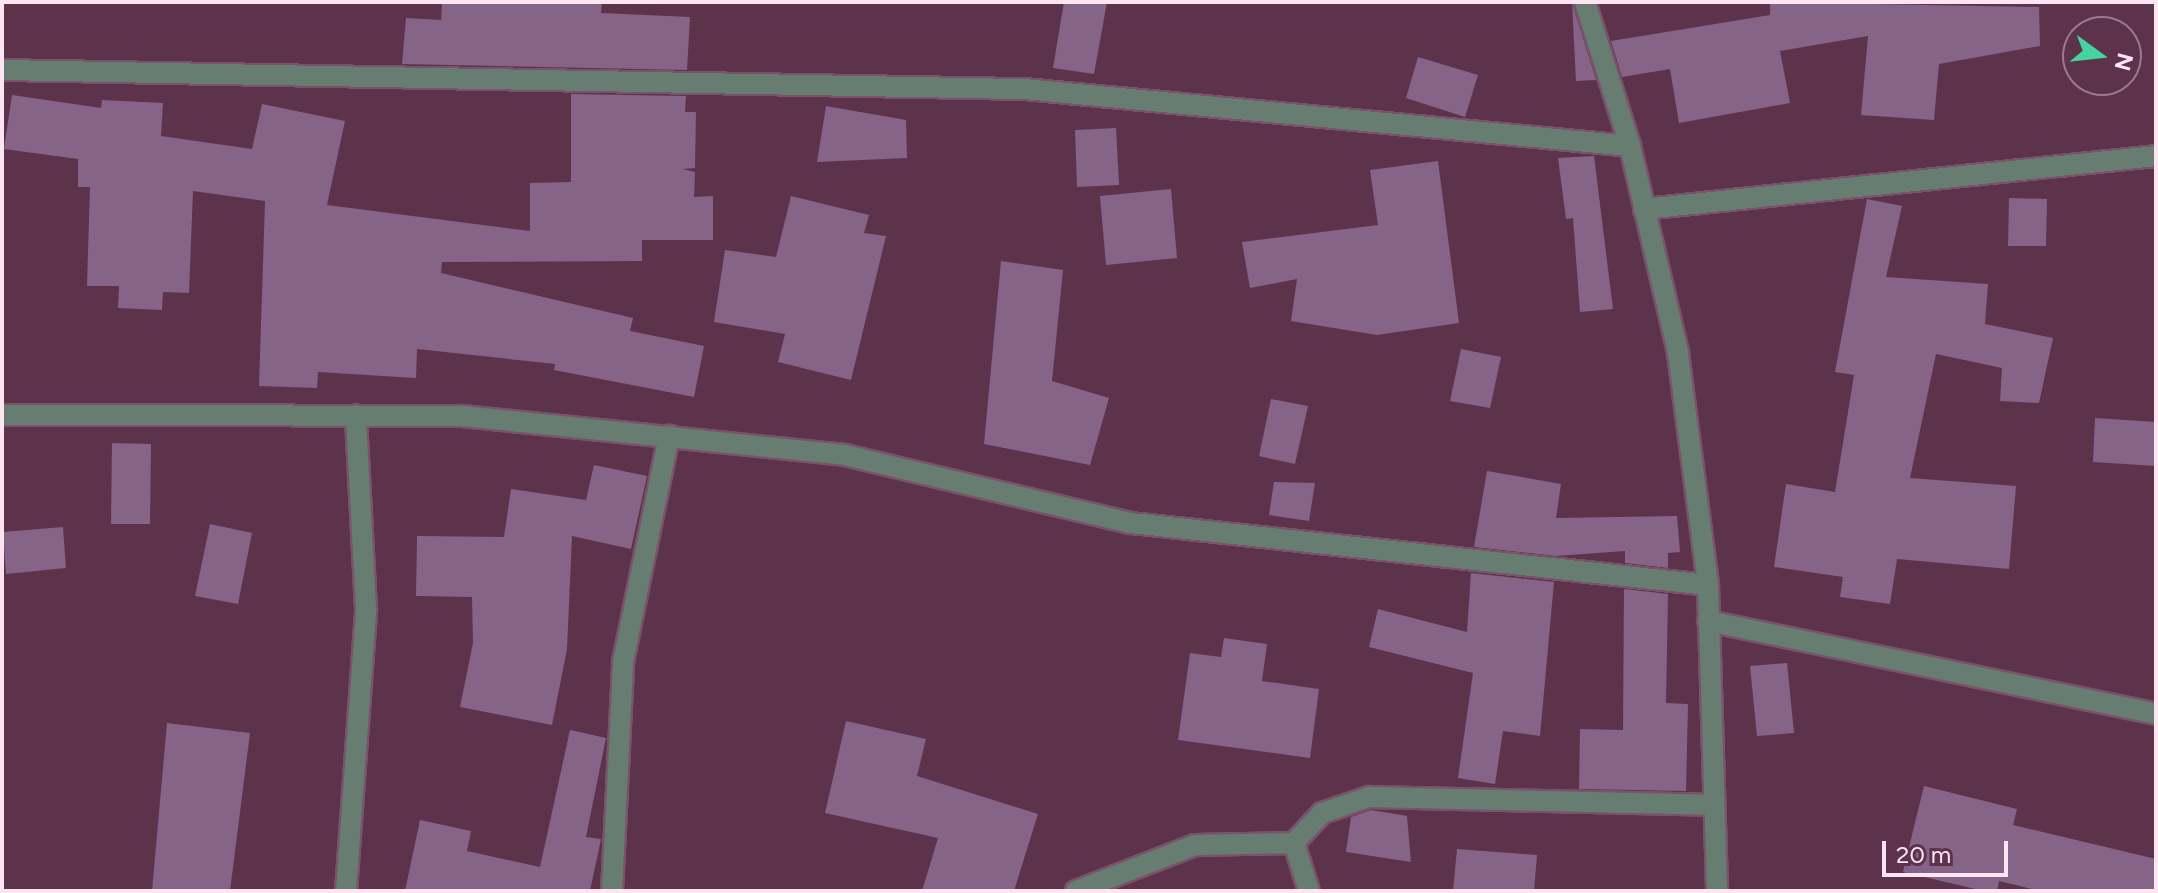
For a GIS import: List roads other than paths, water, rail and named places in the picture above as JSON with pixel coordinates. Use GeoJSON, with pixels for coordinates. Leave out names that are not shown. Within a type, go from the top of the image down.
{"type":"FeatureCollection","features":[{"type":"Feature","properties":{"kind":"street"},"geometry":{"type":"LineString","coordinates":[[1585,2],[1630,146],[1678,353],[1708,585],[1711,805],[1717,891]]}},
{"type":"Feature","properties":{"kind":"street"},"geometry":{"type":"LineString","coordinates":[[2,70],[1024,89],[1630,146]]}},
{"type":"Feature","properties":{"kind":"street"},"geometry":{"type":"LineString","coordinates":[[1644,209],[2156,156]]}},
{"type":"Feature","properties":{"kind":"street"},"geometry":{"type":"LineString","coordinates":[[2,415],[462,416],[669,436],[845,455],[1131,523],[1708,585]]}},
{"type":"Feature","properties":{"kind":"street"},"geometry":{"type":"LineString","coordinates":[[346,891],[366,609],[356,415]]}},
{"type":"Feature","properties":{"kind":"street"},"geometry":{"type":"LineString","coordinates":[[612,891],[623,662],[669,436]]}},
{"type":"Feature","properties":{"kind":"street"},"geometry":{"type":"LineString","coordinates":[[1708,621],[2156,714]]}},
{"type":"Feature","properties":{"kind":"street"},"geometry":{"type":"LineString","coordinates":[[1076,891],[1195,845],[1294,843],[1322,813],[1369,797],[1711,805]]}},
{"type":"Feature","properties":{"kind":"street"},"geometry":{"type":"LineString","coordinates":[[1294,843],[1309,891]]}}]}
